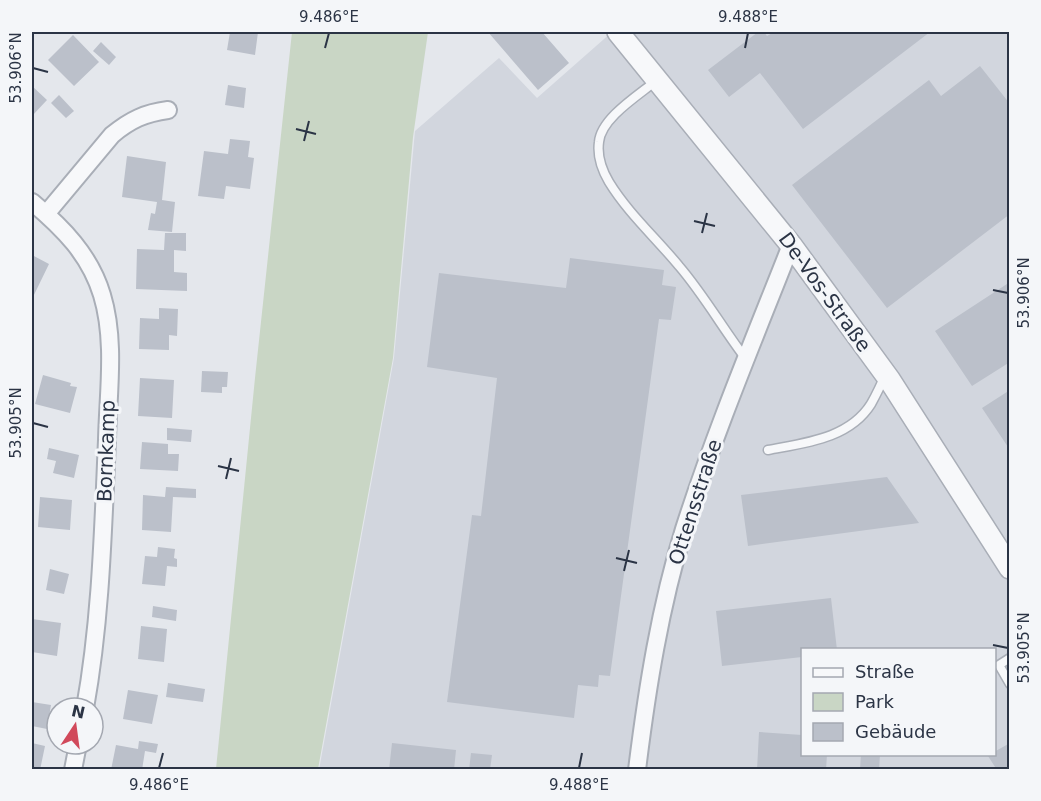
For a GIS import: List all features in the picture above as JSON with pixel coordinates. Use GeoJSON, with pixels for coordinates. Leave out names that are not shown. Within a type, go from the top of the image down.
{"type":"FeatureCollection","features":[{"type":"Feature","properties":{"kind":"street","name":"De-Vos-Straße"},"geometry":{"type":"LineString","coordinates":[[618,32],[791,245],[886,375],[1010,568]]}},
{"type":"Feature","properties":{"kind":"street"},"geometry":{"type":"LineString","coordinates":[[45,214],[112,135],[138,117],[151,112],[168,110]]}},
{"type":"Feature","properties":{"kind":"street","name":"Bornkamp"},"geometry":{"type":"LineString","coordinates":[[32,202],[76,244],[93,270],[102,295],[109,333],[99,602],[87,696]]}},
{"type":"Feature","properties":{"kind":"street","name":"Ottensstraße"},"geometry":{"type":"LineString","coordinates":[[637,770],[656,646],[684,531],[715,438],[791,245]]}},
{"type":"Feature","properties":{"kind":"lane"},"geometry":{"type":"LineString","coordinates":[[657,80],[621,109],[602,130],[599,160],[608,181],[620,198],[680,267],[746,359]]}},
{"type":"Feature","properties":{"kind":"lane"},"geometry":{"type":"LineString","coordinates":[[768,450],[814,441],[833,435],[849,425],[870,405],[886,375]]}},
{"type":"Feature","properties":{"kind":"lane"},"geometry":{"type":"LineString","coordinates":[[1010,658],[999,664],[1010,684]]}},
{"type":"Feature","properties":{"kind":"shaded area"},"geometry":{"type":"Polygon","coordinates":[[[612,32],[1009,32],[1009,769],[319,770],[394,358],[415,131],[499,58],[537,98],[612,32]]]}},
{"type":"Feature","properties":{"kind":"green space"},"geometry":{"type":"Polygon","coordinates":[[[292,32],[428,32],[413,137],[393,358],[318,769],[216,769],[255,378],[292,32]]]}},
{"type":"Feature","properties":{"kind":"building"},"geometry":{"type":"Polygon","coordinates":[[[230,32],[258,32],[255,55],[227,50],[230,32]]]}},
{"type":"Feature","properties":{"kind":"building"},"geometry":{"type":"Polygon","coordinates":[[[488,32],[542,32],[569,63],[538,90],[488,32]]]}},
{"type":"Feature","properties":{"kind":"building"},"geometry":{"type":"Polygon","coordinates":[[[758,32],[764,32],[767,36],[774,32],[930,32],[803,129],[760,73],[729,97],[708,70],[758,32]]]}},
{"type":"Feature","properties":{"kind":"building"},"geometry":{"type":"Polygon","coordinates":[[[73,35],[99,62],[74,86],[48,60],[73,35]]]}},
{"type":"Feature","properties":{"kind":"building"},"geometry":{"type":"Polygon","coordinates":[[[101,42],[116,57],[109,65],[93,51],[101,42]]]}},
{"type":"Feature","properties":{"kind":"building"},"geometry":{"type":"Polygon","coordinates":[[[980,66],[1010,104],[1010,214],[887,308],[792,185],[929,80],[941,96],[980,66]]]}},
{"type":"Feature","properties":{"kind":"building"},"geometry":{"type":"Polygon","coordinates":[[[228,85],[246,88],[244,108],[225,105],[228,85]]]}},
{"type":"Feature","properties":{"kind":"building"},"geometry":{"type":"Polygon","coordinates":[[[32,86],[47,100],[32,116],[32,86]]]}},
{"type":"Feature","properties":{"kind":"building"},"geometry":{"type":"Polygon","coordinates":[[[59,95],[74,111],[66,118],[51,103],[59,95]]]}},
{"type":"Feature","properties":{"kind":"building"},"geometry":{"type":"Polygon","coordinates":[[[230,139],[250,141],[248,157],[254,158],[250,189],[226,186],[224,199],[198,196],[204,151],[228,154],[230,139]]]}},
{"type":"Feature","properties":{"kind":"building"},"geometry":{"type":"Polygon","coordinates":[[[127,156],[166,162],[162,200],[175,202],[172,232],[148,230],[151,213],[155,214],[157,202],[122,197],[127,156]]]}},
{"type":"Feature","properties":{"kind":"building"},"geometry":{"type":"Polygon","coordinates":[[[165,233],[186,233],[186,251],[174,250],[174,272],[187,273],[187,291],[136,289],[137,249],[164,250],[165,233]]]}},
{"type":"Feature","properties":{"kind":"building"},"geometry":{"type":"Polygon","coordinates":[[[32,255],[49,264],[32,299],[32,255]]]}},
{"type":"Feature","properties":{"kind":"building"},"geometry":{"type":"Polygon","coordinates":[[[570,258],[664,270],[662,285],[676,287],[671,320],[659,319],[610,676],[599,675],[598,687],[578,685],[574,718],[447,702],[472,515],[481,516],[497,378],[427,367],[439,273],[566,288],[570,258]]]}},
{"type":"Feature","properties":{"kind":"building"},"geometry":{"type":"Polygon","coordinates":[[[1010,282],[1010,362],[972,386],[935,331],[1010,282]]]}},
{"type":"Feature","properties":{"kind":"building"},"geometry":{"type":"Polygon","coordinates":[[[159,308],[178,309],[177,336],[169,335],[169,350],[139,349],[140,318],[159,319],[159,308]]]}},
{"type":"Feature","properties":{"kind":"building"},"geometry":{"type":"Polygon","coordinates":[[[202,371],[228,372],[227,387],[222,387],[222,393],[201,392],[202,371]]]}},
{"type":"Feature","properties":{"kind":"building"},"geometry":{"type":"Polygon","coordinates":[[[43,375],[77,387],[70,413],[35,404],[43,375]]]}},
{"type":"Feature","properties":{"kind":"building"},"geometry":{"type":"Polygon","coordinates":[[[140,378],[174,380],[172,418],[138,416],[140,378]]]}},
{"type":"Feature","properties":{"kind":"building"},"geometry":{"type":"Polygon","coordinates":[[[1010,390],[1010,450],[982,408],[1010,390]]]}},
{"type":"Feature","properties":{"kind":"building"},"geometry":{"type":"Polygon","coordinates":[[[167,428],[192,430],[191,442],[167,440],[167,428]]]}},
{"type":"Feature","properties":{"kind":"building"},"geometry":{"type":"Polygon","coordinates":[[[142,442],[168,444],[168,454],[179,454],[178,471],[140,469],[142,442]]]}},
{"type":"Feature","properties":{"kind":"building"},"geometry":{"type":"Polygon","coordinates":[[[49,448],[79,455],[74,478],[53,473],[56,461],[47,459],[49,448]]]}},
{"type":"Feature","properties":{"kind":"building"},"geometry":{"type":"Polygon","coordinates":[[[887,477],[919,523],[748,546],[741,495],[887,477]]]}},
{"type":"Feature","properties":{"kind":"building"},"geometry":{"type":"Polygon","coordinates":[[[166,487],[196,489],[196,498],[173,497],[171,532],[142,530],[143,495],[165,497],[166,487]]]}},
{"type":"Feature","properties":{"kind":"building"},"geometry":{"type":"Polygon","coordinates":[[[40,497],[72,500],[70,530],[38,527],[40,497]]]}},
{"type":"Feature","properties":{"kind":"building"},"geometry":{"type":"Polygon","coordinates":[[[158,547],[175,549],[174,558],[177,559],[177,567],[167,566],[165,586],[142,584],[145,556],[157,557],[158,547]]]}},
{"type":"Feature","properties":{"kind":"building"},"geometry":{"type":"Polygon","coordinates":[[[50,569],[69,574],[64,594],[46,590],[50,569]]]}},
{"type":"Feature","properties":{"kind":"building"},"geometry":{"type":"Polygon","coordinates":[[[831,598],[837,648],[801,648],[801,657],[722,666],[716,611],[831,598]]]}},
{"type":"Feature","properties":{"kind":"building"},"geometry":{"type":"Polygon","coordinates":[[[153,606],[177,610],[176,621],[152,617],[153,606]]]}},
{"type":"Feature","properties":{"kind":"building"},"geometry":{"type":"Polygon","coordinates":[[[32,619],[61,623],[57,656],[32,652],[32,619]]]}},
{"type":"Feature","properties":{"kind":"building"},"geometry":{"type":"Polygon","coordinates":[[[141,626],[167,629],[164,662],[138,659],[141,626]]]}},
{"type":"Feature","properties":{"kind":"building"},"geometry":{"type":"Polygon","coordinates":[[[168,683],[205,689],[203,702],[166,697],[168,683]]]}},
{"type":"Feature","properties":{"kind":"building"},"geometry":{"type":"Polygon","coordinates":[[[128,690],[158,695],[152,724],[123,719],[128,690]]]}},
{"type":"Feature","properties":{"kind":"building"},"geometry":{"type":"Polygon","coordinates":[[[32,702],[45,704],[45,729],[32,726],[32,702]]]}},
{"type":"Feature","properties":{"kind":"building"},"geometry":{"type":"Polygon","coordinates":[[[759,732],[801,735],[801,756],[827,756],[826,770],[757,770],[759,732]]]}},
{"type":"Feature","properties":{"kind":"building"},"geometry":{"type":"Polygon","coordinates":[[[139,741],[158,744],[156,753],[145,751],[142,770],[111,770],[116,745],[138,749],[139,741]]]}},
{"type":"Feature","properties":{"kind":"building"},"geometry":{"type":"Polygon","coordinates":[[[32,743],[45,746],[40,770],[32,770],[32,743]]]}},
{"type":"Feature","properties":{"kind":"building"},"geometry":{"type":"Polygon","coordinates":[[[392,743],[456,750],[454,770],[389,770],[392,743]]]}},
{"type":"Feature","properties":{"kind":"building"},"geometry":{"type":"Polygon","coordinates":[[[1010,743],[1010,770],[997,770],[988,756],[996,756],[996,751],[1010,743]]]}},
{"type":"Feature","properties":{"kind":"building"},"geometry":{"type":"Polygon","coordinates":[[[471,753],[492,755],[490,770],[469,770],[471,753]]]}},
{"type":"Feature","properties":{"kind":"building"},"geometry":{"type":"Polygon","coordinates":[[[861,756],[880,756],[879,770],[860,770],[861,756]]]}}]}
